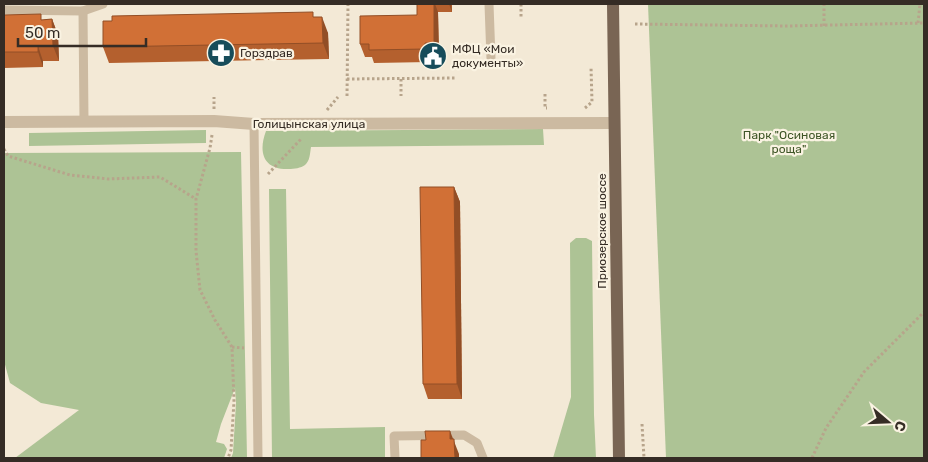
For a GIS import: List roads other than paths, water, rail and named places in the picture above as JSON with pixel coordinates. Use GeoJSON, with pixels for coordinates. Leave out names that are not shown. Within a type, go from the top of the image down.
{"type":"FeatureCollection","features":[{"type":"Feature","properties":{"kind":"main road","name":"Приозерское шоссе"},"geometry":{"type":"LineString","coordinates":[[613,4],[619,458]]}},
{"type":"Feature","properties":{"kind":"street","name":"Голицынская улица"},"geometry":{"type":"LineString","coordinates":[[4,122],[214,121],[254,124],[614,123]]}},
{"type":"Feature","properties":{"kind":"lane"},"geometry":{"type":"LineString","coordinates":[[4,10],[59,7],[83,11],[103,4]]}},
{"type":"Feature","properties":{"kind":"lane"},"geometry":{"type":"LineString","coordinates":[[489,4],[491,59]]}},
{"type":"Feature","properties":{"kind":"lane"},"geometry":{"type":"LineString","coordinates":[[83,11],[84,121]]}},
{"type":"Feature","properties":{"kind":"lane"},"geometry":{"type":"LineString","coordinates":[[254,124],[258,458]]}},
{"type":"Feature","properties":{"kind":"lane"},"geometry":{"type":"LineString","coordinates":[[394,458],[394,436],[464,435],[477,443],[483,458]]}},
{"type":"Feature","properties":{"kind":"place","name":"Горздрав"},"geometry":{"type":"Point","coordinates":[221,53]}},
{"type":"Feature","properties":{"kind":"place","name":"МФЦ «Мои документы»"},"geometry":{"type":"Point","coordinates":[433,56]}},
{"type":"Feature","properties":{"kind":"park label","name":"Парк \"Осиновая роща\""},"geometry":{"type":"Point","coordinates":[789,142]}}]}
